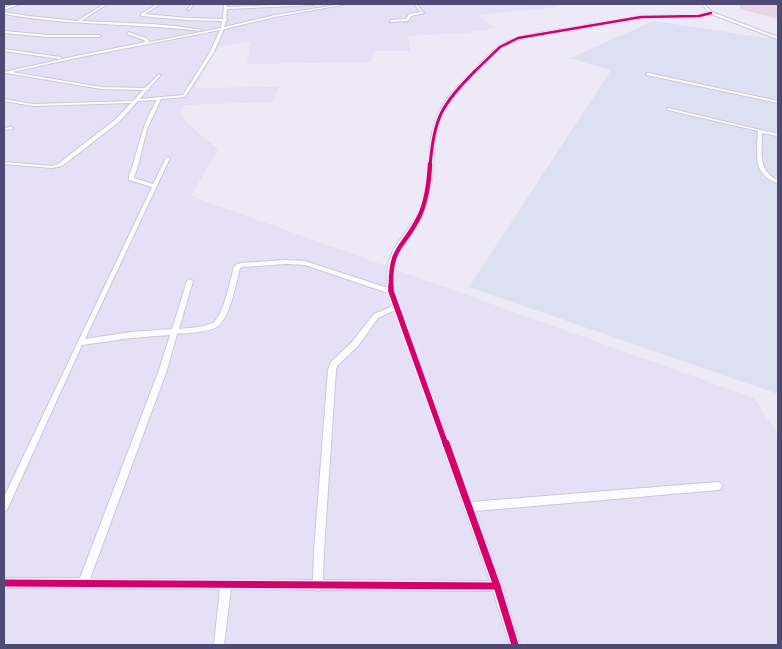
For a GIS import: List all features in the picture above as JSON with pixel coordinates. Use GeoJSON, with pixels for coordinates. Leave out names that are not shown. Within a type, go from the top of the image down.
{"type":"FeatureCollection","features":[{"type":"Feature","properties":{"kind":"street"},"geometry":{"type":"LineString","coordinates":[[4,11],[18,4]]}},
{"type":"Feature","properties":{"kind":"street"},"geometry":{"type":"LineString","coordinates":[[78,22],[106,4]]}},
{"type":"Feature","properties":{"kind":"street"},"geometry":{"type":"LineString","coordinates":[[159,4],[142,15],[226,20]]}},
{"type":"Feature","properties":{"kind":"street"},"geometry":{"type":"LineString","coordinates":[[188,9],[193,4]]}},
{"type":"Feature","properties":{"kind":"street"},"geometry":{"type":"LineString","coordinates":[[4,100],[33,105],[137,101],[184,96],[206,61],[214,44],[218,42],[226,20],[225,6],[287,7],[321,4]]}},
{"type":"Feature","properties":{"kind":"street"},"geometry":{"type":"LineString","coordinates":[[4,73],[282,14],[346,4]]}},
{"type":"Feature","properties":{"kind":"street"},"geometry":{"type":"LineString","coordinates":[[391,21],[408,20],[410,14],[423,12],[415,4]]}},
{"type":"Feature","properties":{"kind":"street"},"geometry":{"type":"LineString","coordinates":[[703,4],[711,13],[778,38]]}},
{"type":"Feature","properties":{"kind":"street"},"geometry":{"type":"LineString","coordinates":[[4,11],[41,20],[142,24],[207,31]]}},
{"type":"Feature","properties":{"kind":"street"},"geometry":{"type":"LineString","coordinates":[[515,645],[497,586],[391,291],[390,267],[394,252],[420,217],[426,198],[432,145],[439,114],[465,80],[501,44],[527,36],[641,17],[699,16],[711,13]]}},
{"type":"Feature","properties":{"kind":"street"},"geometry":{"type":"LineString","coordinates":[[4,32],[48,36],[99,36]]}},
{"type":"Feature","properties":{"kind":"street"},"geometry":{"type":"LineString","coordinates":[[128,33],[145,39],[149,43]]}},
{"type":"Feature","properties":{"kind":"street"},"geometry":{"type":"LineString","coordinates":[[4,50],[66,59]]}},
{"type":"Feature","properties":{"kind":"street"},"geometry":{"type":"LineString","coordinates":[[4,73],[101,88],[148,89]]}},
{"type":"Feature","properties":{"kind":"street"},"geometry":{"type":"LineString","coordinates":[[648,74],[778,102]]}},
{"type":"Feature","properties":{"kind":"street"},"geometry":{"type":"LineString","coordinates":[[4,163],[52,167],[60,165],[101,134],[137,101],[159,75]]}},
{"type":"Feature","properties":{"kind":"street"},"geometry":{"type":"LineString","coordinates":[[155,186],[131,179],[131,177],[139,158],[142,138],[150,115],[159,98]]}},
{"type":"Feature","properties":{"kind":"street"},"geometry":{"type":"LineString","coordinates":[[670,109],[778,135]]}},
{"type":"Feature","properties":{"kind":"street"},"geometry":{"type":"LineString","coordinates":[[4,128],[11,128]]}},
{"type":"Feature","properties":{"kind":"street"},"geometry":{"type":"LineString","coordinates":[[760,131],[760,164],[762,174],[770,180],[778,182]]}},
{"type":"Feature","properties":{"kind":"street"},"geometry":{"type":"LineString","coordinates":[[4,507],[168,158]]}},
{"type":"Feature","properties":{"kind":"street"},"geometry":{"type":"LineString","coordinates":[[80,343],[131,334],[208,328],[218,322],[224,314],[237,267],[241,265],[286,262],[305,263],[391,291]]}},
{"type":"Feature","properties":{"kind":"street"},"geometry":{"type":"LineString","coordinates":[[83,584],[175,332],[190,281]]}},
{"type":"Feature","properties":{"kind":"street"},"geometry":{"type":"LineString","coordinates":[[318,586],[332,370],[334,364],[355,344],[376,316],[396,307]]}},
{"type":"Feature","properties":{"kind":"street"},"geometry":{"type":"LineString","coordinates":[[468,507],[718,486]]}},
{"type":"Feature","properties":{"kind":"street"},"geometry":{"type":"LineString","coordinates":[[4,583],[497,586]]}},
{"type":"Feature","properties":{"kind":"street"},"geometry":{"type":"LineString","coordinates":[[219,645],[226,585]]}},
{"type":"Feature","properties":{"kind":"shaded area"},"geometry":{"type":"Polygon","coordinates":[[[4,4],[561,4],[557,7],[478,15],[496,28],[466,33],[408,36],[411,51],[374,51],[371,62],[247,64],[251,41],[217,47],[195,88],[278,87],[274,102],[184,105],[180,113],[188,124],[218,149],[191,196],[754,398],[778,435],[778,645],[4,645],[4,4]]]}},
{"type":"Feature","properties":{"kind":"shaded area"},"geometry":{"type":"Polygon","coordinates":[[[740,4],[778,4],[778,19],[740,9],[740,4]]]}},
{"type":"Feature","properties":{"kind":"shaded area"},"geometry":{"type":"Polygon","coordinates":[[[654,21],[778,40],[778,394],[469,287],[611,70],[570,58],[654,21]]]}},
{"type":"Feature","properties":{"kind":"cycle path"},"geometry":{"type":"LineString","coordinates":[[515,645],[497,586],[391,291],[392,261],[397,249],[419,219],[425,204],[435,127],[439,115],[457,90],[500,47],[518,38],[527,36],[641,17],[699,16],[711,13]]}},
{"type":"Feature","properties":{"kind":"cycle path"},"geometry":{"type":"LineString","coordinates":[[4,583],[497,586]]}}]}
